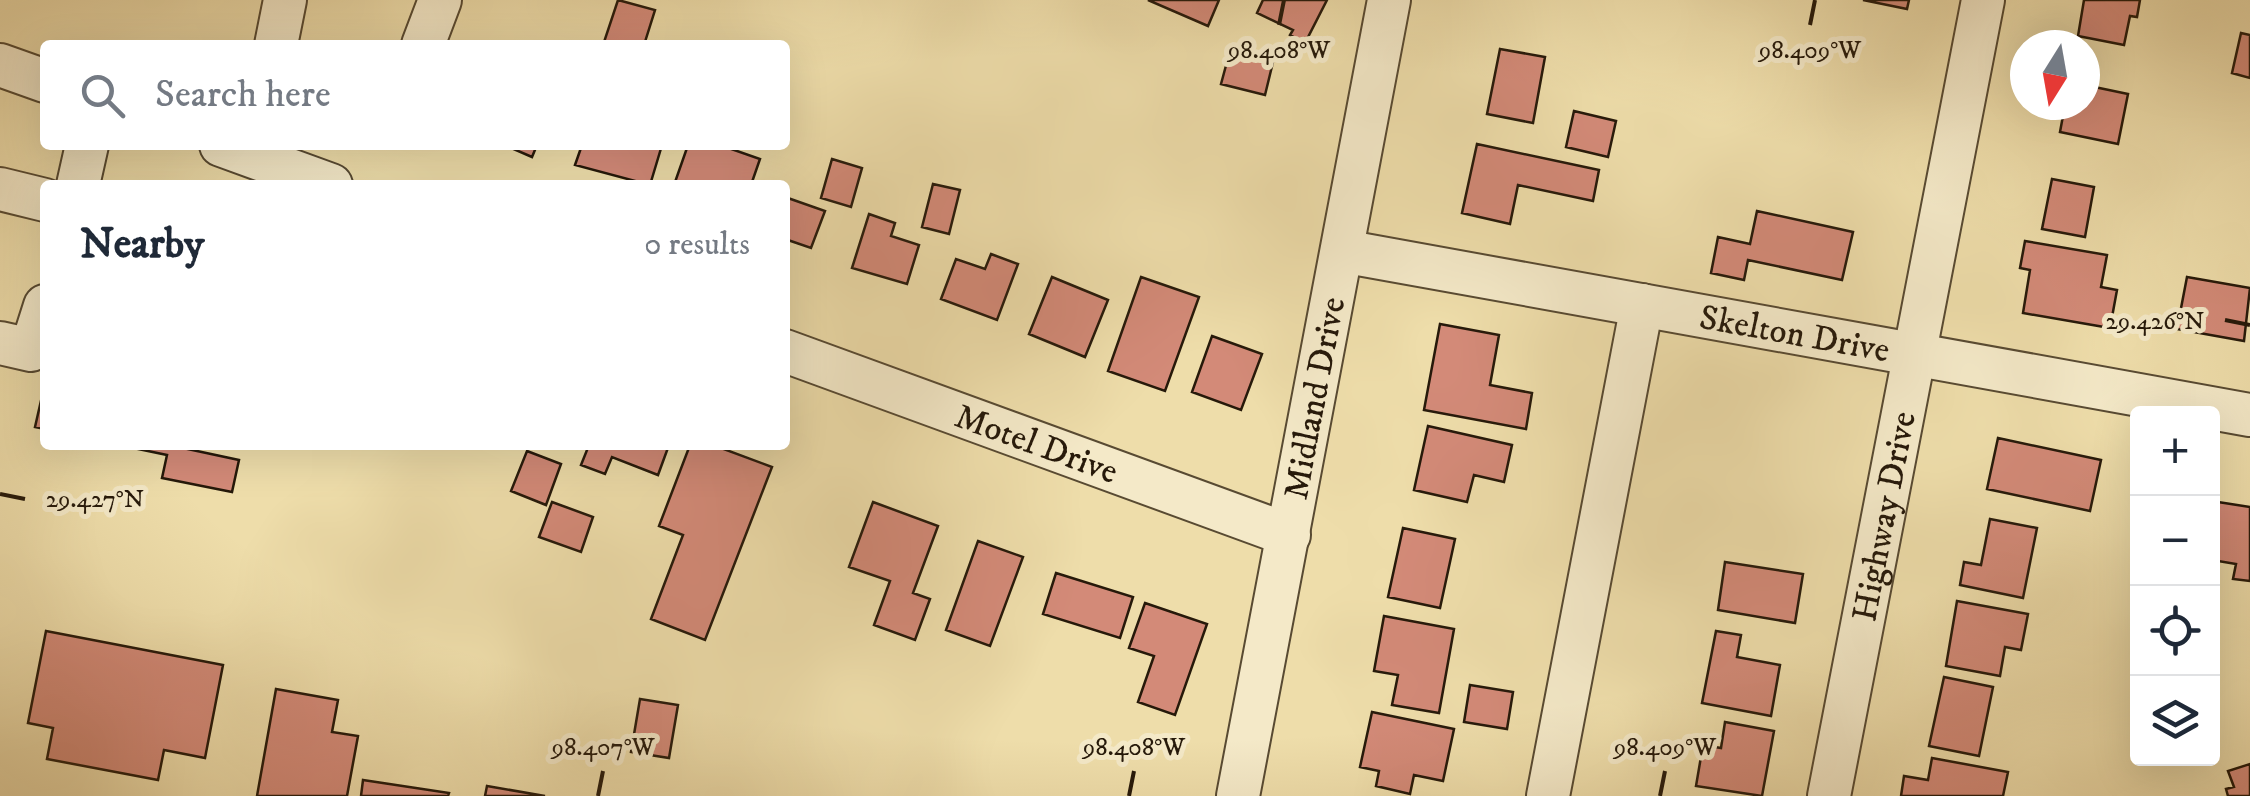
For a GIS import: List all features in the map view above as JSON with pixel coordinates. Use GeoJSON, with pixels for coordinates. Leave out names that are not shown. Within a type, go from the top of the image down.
{"type":"FeatureCollection","features":[{"type":"Feature","properties":{"kind":"street"},"geometry":{"type":"LineString","coordinates":[[277,40],[285,0]]}},
{"type":"Feature","properties":{"kind":"street"},"geometry":{"type":"LineString","coordinates":[[425,40],[440,0]]}},
{"type":"Feature","properties":{"kind":"street","name":"Midland Drive"},"geometry":{"type":"LineString","coordinates":[[1238,796],[1389,0]]}},
{"type":"Feature","properties":{"kind":"street","name":"Highway Drive"},"geometry":{"type":"LineString","coordinates":[[1829,796],[1983,0]]}},
{"type":"Feature","properties":{"kind":"street"},"geometry":{"type":"LineString","coordinates":[[0,64],[40,79]]}},
{"type":"Feature","properties":{"kind":"street"},"geometry":{"type":"LineString","coordinates":[[79,180],[85,150]]}},
{"type":"Feature","properties":{"kind":"street"},"geometry":{"type":"LineString","coordinates":[[249,150],[319,180]]}},
{"type":"Feature","properties":{"kind":"street"},"geometry":{"type":"LineString","coordinates":[[0,188],[40,199]]}},
{"type":"Feature","properties":{"kind":"street","name":"Skelton Drive"},"geometry":{"type":"LineString","coordinates":[[1342,250],[2250,414]]}},
{"type":"Feature","properties":{"kind":"street"},"geometry":{"type":"LineString","coordinates":[[1548,796],[1642,305]]}},
{"type":"Feature","properties":{"kind":"street"},"geometry":{"type":"LineString","coordinates":[[0,344],[31,350],[40,322]]}},
{"type":"Feature","properties":{"kind":"street","name":"Motel Drive"},"geometry":{"type":"LineString","coordinates":[[790,353],[1289,534]]}},
{"type":"Feature","properties":{"kind":"building"},"geometry":{"type":"Polygon","coordinates":[[[618,0],[655,10],[646,40],[605,40],[618,0]]]}},
{"type":"Feature","properties":{"kind":"building"},"geometry":{"type":"Polygon","coordinates":[[[1148,0],[1219,0],[1208,26],[1148,0]]]}},
{"type":"Feature","properties":{"kind":"building"},"geometry":{"type":"Polygon","coordinates":[[[1263,0],[1327,0],[1305,43],[1290,35],[1293,30],[1257,13],[1263,0]]]}},
{"type":"Feature","properties":{"kind":"building"},"geometry":{"type":"Polygon","coordinates":[[[1863,0],[1909,0],[1907,9],[1863,0]]]}},
{"type":"Feature","properties":{"kind":"building"},"geometry":{"type":"Polygon","coordinates":[[[2084,0],[2140,0],[2137,17],[2130,16],[2124,45],[2100,40],[2100,30],[2079,30],[2084,0]]]}},
{"type":"Feature","properties":{"kind":"building"},"geometry":{"type":"Polygon","coordinates":[[[2241,33],[2250,35],[2250,78],[2232,73],[2241,33]]]}},
{"type":"Feature","properties":{"kind":"building"},"geometry":{"type":"Polygon","coordinates":[[[1231,47],[1274,58],[1265,95],[1221,84],[1231,47]]]}},
{"type":"Feature","properties":{"kind":"building"},"geometry":{"type":"Polygon","coordinates":[[[1500,49],[1545,57],[1533,123],[1487,114],[1500,49]]]}},
{"type":"Feature","properties":{"kind":"building"},"geometry":{"type":"Polygon","coordinates":[[[2100,88],[2128,94],[2118,144],[2060,132],[2062,120],[2100,120],[2100,88]]]}},
{"type":"Feature","properties":{"kind":"building"},"geometry":{"type":"Polygon","coordinates":[[[1574,111],[1616,121],[1608,157],[1566,147],[1574,111]]]}},
{"type":"Feature","properties":{"kind":"building"},"geometry":{"type":"Polygon","coordinates":[[[1477,144],[1599,170],[1593,201],[1518,185],[1510,224],[1462,213],[1477,144]]]}},
{"type":"Feature","properties":{"kind":"building"},"geometry":{"type":"Polygon","coordinates":[[[516,150],[535,150],[532,157],[516,150]]]}},
{"type":"Feature","properties":{"kind":"building"},"geometry":{"type":"Polygon","coordinates":[[[580,150],[660,150],[652,180],[631,180],[575,165],[580,150]]]}},
{"type":"Feature","properties":{"kind":"building"},"geometry":{"type":"Polygon","coordinates":[[[686,150],[734,150],[760,159],[753,180],[676,180],[686,150]]]}},
{"type":"Feature","properties":{"kind":"building"},"geometry":{"type":"Polygon","coordinates":[[[832,159],[862,168],[851,207],[821,198],[832,159]]]}},
{"type":"Feature","properties":{"kind":"building"},"geometry":{"type":"Polygon","coordinates":[[[2052,179],[2094,187],[2085,237],[2042,229],[2052,179]]]}},
{"type":"Feature","properties":{"kind":"building"},"geometry":{"type":"Polygon","coordinates":[[[933,184],[960,190],[949,234],[922,227],[933,184]]]}},
{"type":"Feature","properties":{"kind":"building"},"geometry":{"type":"Polygon","coordinates":[[[790,199],[825,211],[811,248],[790,241],[790,199]]]}},
{"type":"Feature","properties":{"kind":"building"},"geometry":{"type":"Polygon","coordinates":[[[1757,211],[1853,232],[1842,280],[1748,260],[1744,280],[1711,273],[1718,237],[1750,244],[1757,211]]]}},
{"type":"Feature","properties":{"kind":"building"},"geometry":{"type":"Polygon","coordinates":[[[869,214],[895,223],[891,236],[919,245],[907,284],[852,268],[869,214]]]}},
{"type":"Feature","properties":{"kind":"building"},"geometry":{"type":"Polygon","coordinates":[[[2025,241],[2107,255],[2101,287],[2117,290],[2110,328],[2023,313],[2030,270],[2020,268],[2025,241]]]}},
{"type":"Feature","properties":{"kind":"building"},"geometry":{"type":"Polygon","coordinates":[[[991,254],[1018,264],[997,320],[941,299],[956,259],[985,269],[991,254]]]}},
{"type":"Feature","properties":{"kind":"building"},"geometry":{"type":"Polygon","coordinates":[[[1052,277],[1108,300],[1085,357],[1029,334],[1052,277]]]}},
{"type":"Feature","properties":{"kind":"building"},"geometry":{"type":"Polygon","coordinates":[[[1141,277],[1199,297],[1165,391],[1108,371],[1141,277]]]}},
{"type":"Feature","properties":{"kind":"building"},"geometry":{"type":"Polygon","coordinates":[[[2187,277],[2250,288],[2244,341],[2177,329],[2187,277]]]}},
{"type":"Feature","properties":{"kind":"building"},"geometry":{"type":"Polygon","coordinates":[[[1440,324],[1499,335],[1490,385],[1532,393],[1526,429],[1424,410],[1440,324]]]}},
{"type":"Feature","properties":{"kind":"building"},"geometry":{"type":"Polygon","coordinates":[[[1212,336],[1262,354],[1241,410],[1192,392],[1212,336]]]}},
{"type":"Feature","properties":{"kind":"building"},"geometry":{"type":"Polygon","coordinates":[[[1428,426],[1512,445],[1504,482],[1474,475],[1467,502],[1414,490],[1428,426]]]}},
{"type":"Feature","properties":{"kind":"building"},"geometry":{"type":"Polygon","coordinates":[[[1998,438],[2101,460],[2090,511],[1987,489],[1998,438]]]}},
{"type":"Feature","properties":{"kind":"building"},"geometry":{"type":"Polygon","coordinates":[[[143,450],[192,450],[239,460],[232,492],[162,478],[167,455],[143,450]]]}},
{"type":"Feature","properties":{"kind":"building"},"geometry":{"type":"Polygon","coordinates":[[[587,450],[667,450],[658,475],[612,457],[605,474],[581,465],[587,450]]]}},
{"type":"Feature","properties":{"kind":"building"},"geometry":{"type":"Polygon","coordinates":[[[688,450],[726,450],[772,467],[705,640],[651,619],[683,535],[659,526],[688,450]]]}},
{"type":"Feature","properties":{"kind":"building"},"geometry":{"type":"Polygon","coordinates":[[[527,451],[561,464],[546,505],[511,491],[527,451]]]}},
{"type":"Feature","properties":{"kind":"building"},"geometry":{"type":"Polygon","coordinates":[[[552,502],[593,517],[581,552],[539,537],[552,502]]]}},
{"type":"Feature","properties":{"kind":"building"},"geometry":{"type":"Polygon","coordinates":[[[873,502],[938,526],[913,593],[930,599],[915,640],[874,625],[890,581],[849,567],[873,502]]]}},
{"type":"Feature","properties":{"kind":"building"},"geometry":{"type":"Polygon","coordinates":[[[2220,502],[2250,507],[2250,581],[2233,579],[2236,564],[2220,561],[2220,502]]]}},
{"type":"Feature","properties":{"kind":"building"},"geometry":{"type":"Polygon","coordinates":[[[1990,519],[2037,528],[2023,598],[1960,585],[1964,562],[1981,565],[1990,519]]]}},
{"type":"Feature","properties":{"kind":"building"},"geometry":{"type":"Polygon","coordinates":[[[1403,528],[1455,539],[1440,608],[1388,597],[1403,528]]]}},
{"type":"Feature","properties":{"kind":"building"},"geometry":{"type":"Polygon","coordinates":[[[978,541],[1023,557],[990,646],[946,630],[978,541]]]}},
{"type":"Feature","properties":{"kind":"building"},"geometry":{"type":"Polygon","coordinates":[[[1725,562],[1803,574],[1795,623],[1718,610],[1725,562]]]}},
{"type":"Feature","properties":{"kind":"building"},"geometry":{"type":"Polygon","coordinates":[[[1056,573],[1133,597],[1120,638],[1043,614],[1056,573]]]}},
{"type":"Feature","properties":{"kind":"building"},"geometry":{"type":"Polygon","coordinates":[[[1957,601],[2028,614],[2021,650],[2005,647],[2000,676],[1946,666],[1957,601]]]}},
{"type":"Feature","properties":{"kind":"building"},"geometry":{"type":"Polygon","coordinates":[[[1145,603],[1207,624],[1175,715],[1138,702],[1154,656],[1129,648],[1145,603]]]}},
{"type":"Feature","properties":{"kind":"building"},"geometry":{"type":"Polygon","coordinates":[[[1384,616],[1454,629],[1439,713],[1392,705],[1398,675],[1374,671],[1384,616]]]}},
{"type":"Feature","properties":{"kind":"building"},"geometry":{"type":"Polygon","coordinates":[[[46,631],[223,665],[205,758],[164,750],[158,780],[47,759],[53,728],[28,723],[46,631]]]}},
{"type":"Feature","properties":{"kind":"building"},"geometry":{"type":"Polygon","coordinates":[[[1716,631],[1741,635],[1737,657],[1780,665],[1771,716],[1702,703],[1716,631]]]}},
{"type":"Feature","properties":{"kind":"building"},"geometry":{"type":"Polygon","coordinates":[[[1944,677],[1993,687],[1979,756],[1929,746],[1944,677]]]}},
{"type":"Feature","properties":{"kind":"building"},"geometry":{"type":"Polygon","coordinates":[[[1470,685],[1513,692],[1507,729],[1464,722],[1470,685]]]}},
{"type":"Feature","properties":{"kind":"building"},"geometry":{"type":"Polygon","coordinates":[[[276,689],[338,700],[332,732],[358,736],[347,796],[257,796],[276,689]]]}},
{"type":"Feature","properties":{"kind":"building"},"geometry":{"type":"Polygon","coordinates":[[[640,699],[678,705],[669,758],[631,752],[640,699]]]}},
{"type":"Feature","properties":{"kind":"building"},"geometry":{"type":"Polygon","coordinates":[[[1372,712],[1454,729],[1443,781],[1414,775],[1410,794],[1376,786],[1379,771],[1360,767],[1372,712]]]}},
{"type":"Feature","properties":{"kind":"building"},"geometry":{"type":"Polygon","coordinates":[[[1725,722],[1774,731],[1762,796],[1696,786],[1703,745],[1721,748],[1725,722]]]}},
{"type":"Feature","properties":{"kind":"building"},"geometry":{"type":"Polygon","coordinates":[[[1932,758],[2008,772],[2003,796],[1901,796],[1904,776],[1928,780],[1932,758]]]}},
{"type":"Feature","properties":{"kind":"building"},"geometry":{"type":"Polygon","coordinates":[[[2250,764],[2250,796],[2228,796],[2226,789],[2234,787],[2228,771],[2250,764]]]}},
{"type":"Feature","properties":{"kind":"building"},"geometry":{"type":"Polygon","coordinates":[[[363,780],[449,793],[361,796],[363,780]]]}},
{"type":"Feature","properties":{"kind":"building"},"geometry":{"type":"Polygon","coordinates":[[[487,786],[545,796],[485,796],[487,786]]]}}]}
